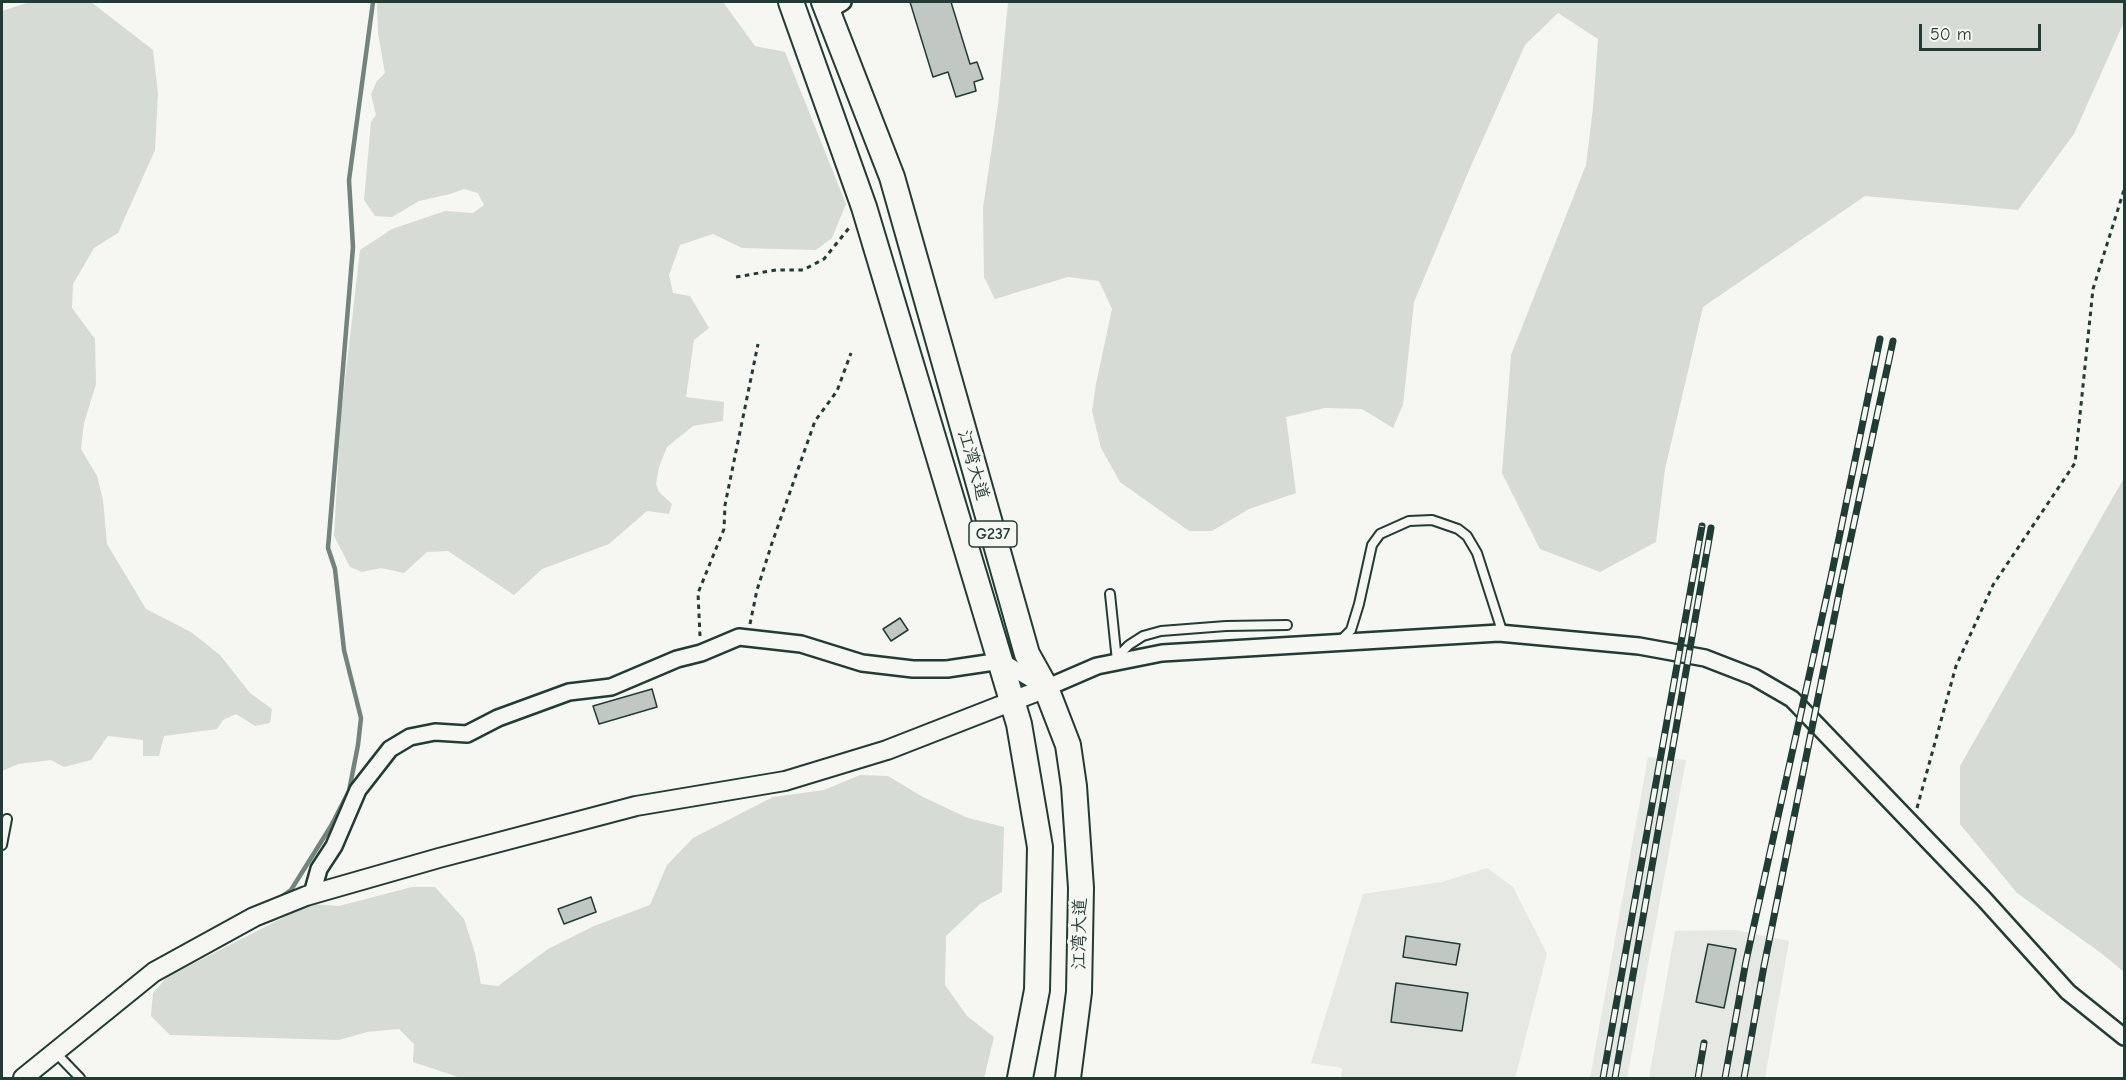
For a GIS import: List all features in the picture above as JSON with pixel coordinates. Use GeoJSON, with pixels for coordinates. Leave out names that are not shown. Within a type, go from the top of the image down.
{"type":"FeatureCollection","features":[{"type":"Feature","properties":{"kind":"highway","name":"江湾大道"},"geometry":{"type":"LineString","coordinates":[[791,2],[864,207],[1019,724],[1040,847],[1037,990],[1020,1078]]}},
{"type":"Feature","properties":{"kind":"highway","name":"江湾大道"},"geometry":{"type":"LineString","coordinates":[[831,4],[892,177],[1027,654],[1046,688],[1068,745],[1074,786],[1081,888],[1079,992],[1068,1078]]}},
{"type":"Feature","properties":{"kind":"street"},"geometry":{"type":"LineString","coordinates":[[23,1078],[154,972],[254,917],[312,894],[636,806],[785,781],[887,750],[1097,666],[1162,653],[1503,634],[1639,646],[1705,658],[1754,676],[1792,699],[1913,824],[2068,992],[2124,1037]]}},
{"type":"Feature","properties":{"kind":"street"},"geometry":{"type":"LineString","coordinates":[[312,894],[319,869],[334,846],[358,790],[390,749],[410,737],[435,732],[467,734],[498,718],[569,692],[611,687],[677,659],[701,653],[739,637],[801,644],[862,663],[913,669],[947,669],[1001,661],[1046,688]]}},
{"type":"Feature","properties":{"kind":"lane"},"geometry":{"type":"LineString","coordinates":[[1339,643],[1351,630],[1372,545],[1380,534],[1409,521],[1432,520],[1458,529],[1467,536],[1477,553],[1503,634]]}},
{"type":"Feature","properties":{"kind":"lane"},"geometry":{"type":"LineString","coordinates":[[1110,594],[1117,662]]}},
{"type":"Feature","properties":{"kind":"lane"},"geometry":{"type":"LineString","coordinates":[[1117,662],[1121,653],[1129,645],[1143,636],[1161,631],[1226,626],[1287,625]]}},
{"type":"Feature","properties":{"kind":"lane"},"geometry":{"type":"LineString","coordinates":[[2,844],[7,819]]}},
{"type":"Feature","properties":{"kind":"lane"},"geometry":{"type":"LineString","coordinates":[[55,1052],[80,1078]]}},
{"type":"Feature","properties":{"kind":"path"},"geometry":{"type":"LineString","coordinates":[[1913,824],[1956,666],[1993,585],[2075,463],[2093,289],[2124,190]]}},
{"type":"Feature","properties":{"kind":"path"},"geometry":{"type":"LineString","coordinates":[[736,277],[776,270],[803,270],[824,259],[864,207]]}},
{"type":"Feature","properties":{"kind":"path"},"geometry":{"type":"LineString","coordinates":[[701,653],[698,593],[724,529],[725,505],[758,344]]}},
{"type":"Feature","properties":{"kind":"path"},"geometry":{"type":"LineString","coordinates":[[747,638],[757,590],[815,421],[837,391],[851,353]]}},
{"type":"Feature","properties":{"kind":"shaded area"},"geometry":{"type":"Polygon","coordinates":[[[30,2],[91,2],[153,50],[158,93],[155,150],[118,233],[94,248],[73,284],[72,308],[95,339],[96,384],[84,423],[81,449],[97,476],[103,500],[107,544],[146,609],[191,632],[220,655],[250,693],[272,709],[270,723],[255,726],[236,714],[223,720],[217,729],[164,736],[159,756],[143,756],[143,740],[108,736],[91,760],[64,767],[51,760],[18,764],[2,771],[2,11],[30,2]]]}},
{"type":"Feature","properties":{"kind":"shaded area"},"geometry":{"type":"Polygon","coordinates":[[[377,2],[723,2],[755,46],[785,52],[846,204],[832,238],[816,250],[742,248],[713,234],[680,245],[669,275],[673,293],[690,296],[709,328],[694,340],[686,397],[724,402],[723,421],[693,426],[667,447],[659,467],[656,484],[659,492],[672,504],[669,514],[647,511],[609,544],[542,569],[514,595],[448,551],[427,552],[404,573],[381,568],[362,572],[350,567],[334,536],[341,415],[360,250],[392,229],[445,211],[473,213],[484,205],[478,193],[464,189],[419,201],[392,217],[375,216],[364,200],[371,122],[376,115],[371,94],[377,81],[385,73],[378,33],[377,2]]]}},
{"type":"Feature","properties":{"kind":"shaded area"},"geometry":{"type":"Polygon","coordinates":[[[1008,2],[2124,2],[2124,22],[2074,134],[2018,210],[1865,196],[1703,307],[1665,469],[1656,542],[1600,572],[1540,549],[1502,473],[1511,355],[1586,165],[1598,39],[1558,13],[1525,45],[1414,302],[1403,405],[1393,428],[1362,409],[1325,408],[1286,417],[1296,493],[1249,509],[1212,531],[1189,531],[1120,482],[1101,448],[1092,411],[1112,309],[1099,281],[1068,277],[995,299],[984,277],[983,208],[998,105],[1008,2]]]}},
{"type":"Feature","properties":{"kind":"shaded area"},"geometry":{"type":"Polygon","coordinates":[[[2124,478],[2124,972],[2017,893],[1960,824],[1960,766],[2124,478]]]}},
{"type":"Feature","properties":{"kind":"shaded area"},"geometry":{"type":"Polygon","coordinates":[[[1648,757],[1686,760],[1627,1078],[1590,1078],[1648,757]]]}},
{"type":"Feature","properties":{"kind":"shaded area"},"geometry":{"type":"Polygon","coordinates":[[[860,775],[888,776],[923,797],[968,818],[1004,827],[1002,892],[980,904],[946,936],[945,985],[967,1016],[994,1037],[984,1078],[461,1078],[413,1062],[414,1044],[399,1029],[367,1032],[339,1040],[170,1035],[151,1016],[153,993],[167,977],[310,904],[339,906],[412,887],[435,887],[464,919],[475,953],[481,984],[498,986],[548,949],[594,926],[650,905],[667,865],[693,838],[773,797],[824,790],[860,775]]]}},
{"type":"Feature","properties":{"kind":"shaded area"},"geometry":{"type":"Polygon","coordinates":[[[1487,868],[1513,887],[1547,954],[1515,1078],[1341,1078],[1342,1068],[1311,1063],[1363,894],[1442,882],[1487,868]]]}},
{"type":"Feature","properties":{"kind":"shaded area"},"geometry":{"type":"Polygon","coordinates":[[[1735,930],[1789,941],[1765,1078],[1649,1078],[1675,931],[1735,930]]]}},
{"type":"Feature","properties":{"kind":"building"},"geometry":{"type":"Polygon","coordinates":[[[910,2],[951,2],[970,64],[977,62],[983,79],[974,82],[976,91],[956,97],[948,72],[933,77],[910,2]]]}},
{"type":"Feature","properties":{"kind":"building"},"geometry":{"type":"Polygon","coordinates":[[[900,618],[908,630],[891,641],[883,629],[900,618]]]}},
{"type":"Feature","properties":{"kind":"building"},"geometry":{"type":"Polygon","coordinates":[[[652,689],[657,707],[599,724],[593,706],[652,689]]]}},
{"type":"Feature","properties":{"kind":"building"},"geometry":{"type":"Polygon","coordinates":[[[591,897],[596,912],[564,924],[558,909],[591,897]]]}},
{"type":"Feature","properties":{"kind":"building"},"geometry":{"type":"Polygon","coordinates":[[[1406,936],[1460,944],[1456,965],[1403,957],[1406,936]]]}},
{"type":"Feature","properties":{"kind":"building"},"geometry":{"type":"Polygon","coordinates":[[[1708,944],[1736,949],[1724,1008],[1696,1002],[1708,944]]]}},
{"type":"Feature","properties":{"kind":"building"},"geometry":{"type":"Polygon","coordinates":[[[1396,983],[1468,993],[1462,1031],[1391,1022],[1396,983]]]}},
{"type":"Feature","properties":{"kind":"waterway"},"geometry":{"type":"LineString","coordinates":[[281,897],[291,890],[331,826],[349,791],[361,718],[344,650],[335,569],[328,548],[353,247],[349,180],[373,2]]}},
{"type":"Feature","properties":{"kind":"railway"},"geometry":{"type":"LineString","coordinates":[[1725,1078],[1746,961],[1831,577],[1880,339]]}},
{"type":"Feature","properties":{"kind":"railway"},"geometry":{"type":"LineString","coordinates":[[1744,1078],[1764,966],[1842,579],[1893,341]]}},
{"type":"Feature","properties":{"kind":"railway"},"geometry":{"type":"LineString","coordinates":[[1603,1078],[1702,526]]}},
{"type":"Feature","properties":{"kind":"railway"},"geometry":{"type":"LineString","coordinates":[[1615,1078],[1711,528]]}},
{"type":"Feature","properties":{"kind":"railway"},"geometry":{"type":"LineString","coordinates":[[1698,1078],[1704,1043]]}}]}
